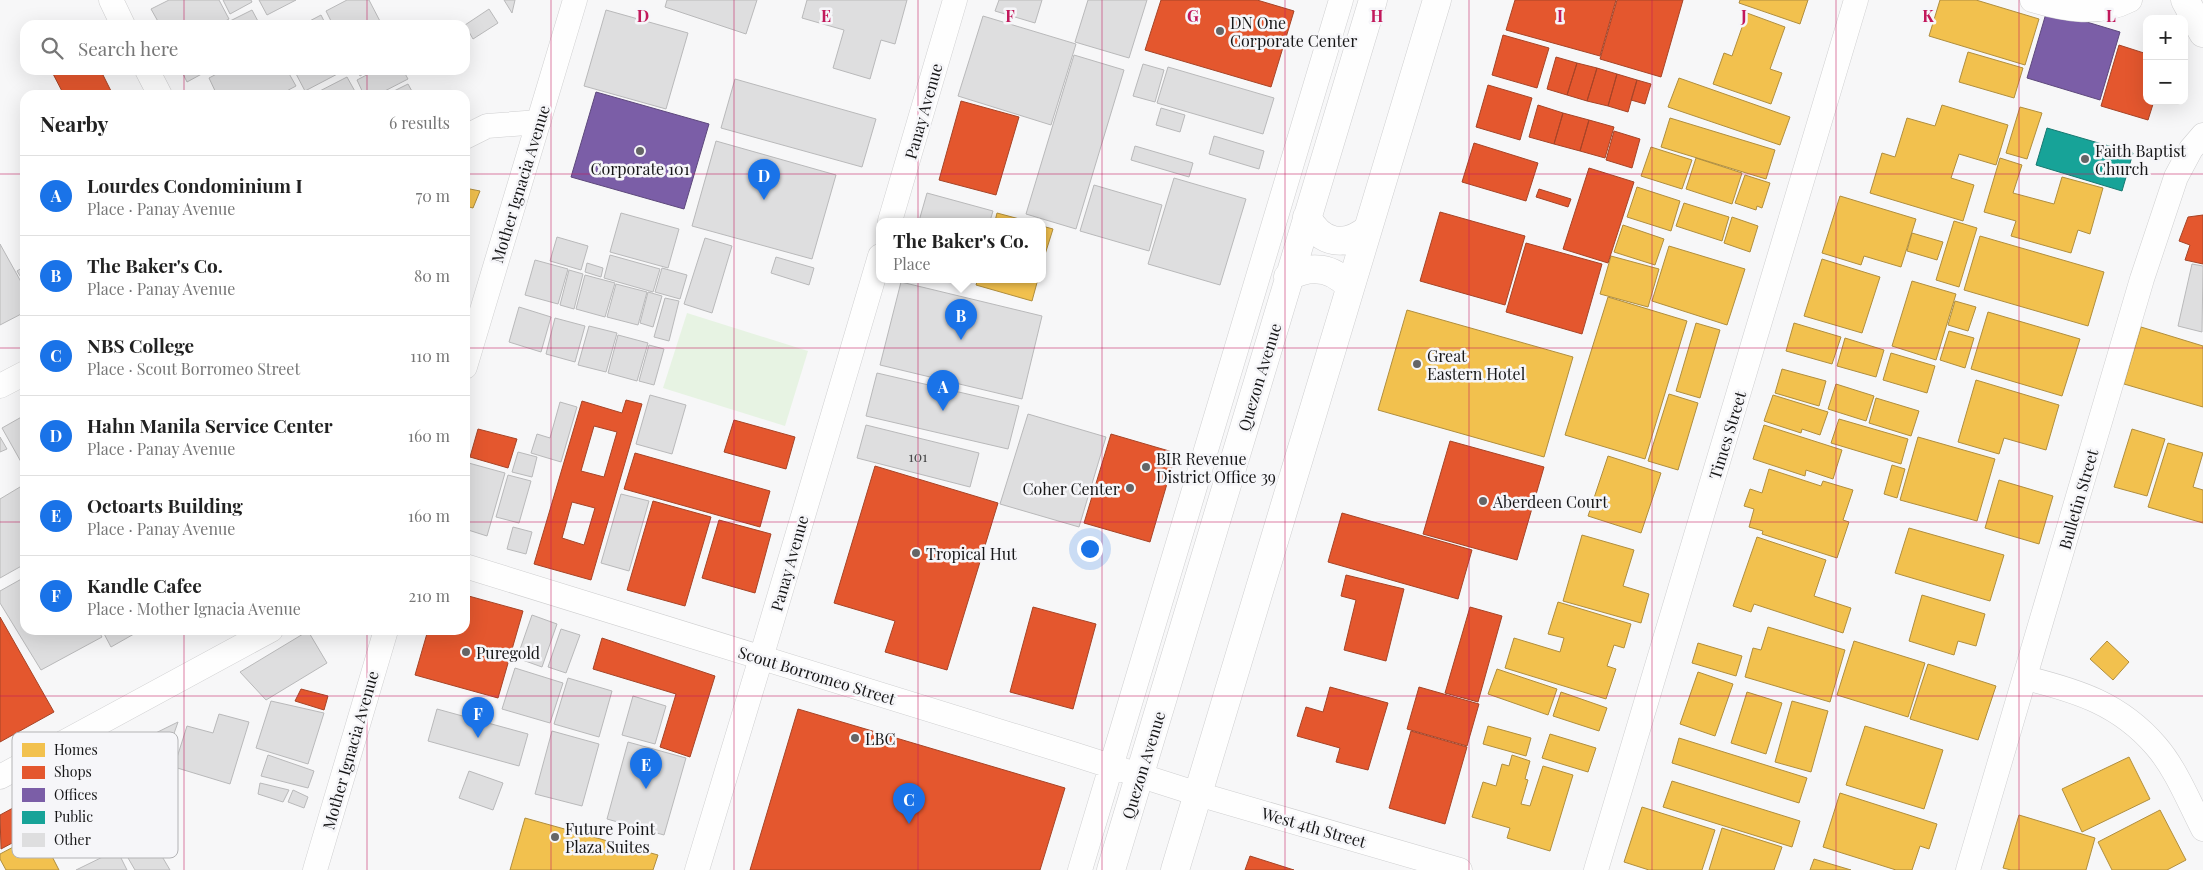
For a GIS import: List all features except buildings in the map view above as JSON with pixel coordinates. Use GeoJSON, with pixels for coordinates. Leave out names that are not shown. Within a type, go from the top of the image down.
{"type":"FeatureCollection","features":[{"type":"Feature","properties":{"kind":"main road","name":"Quezon Avenue"},"geometry":{"type":"LineString","coordinates":[[1111,870],[1288,277],[1373,0]]}},
{"type":"Feature","properties":{"kind":"main road"},"geometry":{"type":"LineString","coordinates":[[1175,870],[1437,0]]}},
{"type":"Feature","properties":{"kind":"main road"},"geometry":{"type":"LineString","coordinates":[[2185,0],[2203,33]]}},
{"type":"Feature","properties":{"kind":"main road"},"geometry":{"type":"LineString","coordinates":[[1307,217],[1312,227],[1320,234],[1334,240],[1350,240],[1368,228]]}},
{"type":"Feature","properties":{"kind":"main road"},"geometry":{"type":"LineString","coordinates":[[1288,277],[1307,269],[1326,269],[1344,279],[1350,287]]}},
{"type":"Feature","properties":{"kind":"street"},"geometry":{"type":"LineString","coordinates":[[111,0],[121,20]]}},
{"type":"Feature","properties":{"kind":"street","name":"Mother Ignacia Avenue"},"geometry":{"type":"LineString","coordinates":[[470,350],[575,0]]}},
{"type":"Feature","properties":{"kind":"street","name":"Panay Avenue"},"geometry":{"type":"LineString","coordinates":[[891,218],[955,0]]}},
{"type":"Feature","properties":{"kind":"street","name":"Quezon Avenue"},"geometry":{"type":"LineString","coordinates":[[1080,870],[1340,0]]}},
{"type":"Feature","properties":{"kind":"street","name":"Times Street"},"geometry":{"type":"LineString","coordinates":[[1596,870],[1856,0]]}},
{"type":"Feature","properties":{"kind":"street"},"geometry":{"type":"LineString","coordinates":[[2032,0],[2072,10],[2112,8],[2130,0]]}},
{"type":"Feature","properties":{"kind":"street"},"geometry":{"type":"LineString","coordinates":[[150,75],[157,90]]}},
{"type":"Feature","properties":{"kind":"street"},"geometry":{"type":"LineString","coordinates":[[470,134],[487,126],[539,122]]}},
{"type":"Feature","properties":{"kind":"street","name":"Bulletin Street"},"geometry":{"type":"LineString","coordinates":[[1968,870],[2142,279],[2182,162],[2203,136]]}},
{"type":"Feature","properties":{"kind":"street","name":"Panay Avenue"},"geometry":{"type":"LineString","coordinates":[[696,870],[762,658],[876,270]]}},
{"type":"Feature","properties":{"kind":"street"},"geometry":{"type":"LineString","coordinates":[[0,386],[20,376]]}},
{"type":"Feature","properties":{"kind":"street","name":"Scout Borromeo Street"},"geometry":{"type":"LineString","coordinates":[[470,568],[1168,785]]}},
{"type":"Feature","properties":{"kind":"street"},"geometry":{"type":"LineString","coordinates":[[83,732],[262,635]]}},
{"type":"Feature","properties":{"kind":"street"},"geometry":{"type":"LineString","coordinates":[[373,635],[379,653]]}},
{"type":"Feature","properties":{"kind":"street","name":"Mother Ignacia Avenue"},"geometry":{"type":"LineString","coordinates":[[315,870],[384,635]]}},
{"type":"Feature","properties":{"kind":"street"},"geometry":{"type":"LineString","coordinates":[[2026,678],[2068,688],[2104,703],[2132,723],[2157,746],[2175,775],[2203,829]]}},
{"type":"Feature","properties":{"kind":"street"},"geometry":{"type":"LineString","coordinates":[[0,777],[12,770]]}},
{"type":"Feature","properties":{"kind":"street","name":"West 4th Street"},"geometry":{"type":"LineString","coordinates":[[1168,785],[1460,870]]}},
{"type":"Feature","properties":{"kind":"green space"},"geometry":{"type":"Polygon","coordinates":[[[687,313],[808,351],[785,426],[663,388],[687,313]]]}},
{"type":"Feature","properties":{"kind":"place","name":"DN One Corporate Center"},"geometry":{"type":"Point","coordinates":[1220,31]}},
{"type":"Feature","properties":{"kind":"place","name":"Corporate 101"},"geometry":{"type":"Point","coordinates":[640,151]}},
{"type":"Feature","properties":{"kind":"place","name":"Faith Baptist Church"},"geometry":{"type":"Point","coordinates":[2085,159]}},
{"type":"Feature","properties":{"kind":"place","name":"Hahn Manila Service Center"},"geometry":{"type":"Point","coordinates":[764,200]}},
{"type":"Feature","properties":{"kind":"place","name":"The Baker's Co."},"geometry":{"type":"Point","coordinates":[961,340]}},
{"type":"Feature","properties":{"kind":"place","name":"Great Eastern Hotel"},"geometry":{"type":"Point","coordinates":[1417,364]}},
{"type":"Feature","properties":{"kind":"place","name":"Lourdes Condominium I"},"geometry":{"type":"Point","coordinates":[943,411]}},
{"type":"Feature","properties":{"kind":"place","name":"BIR Revenue District Office 39"},"geometry":{"type":"Point","coordinates":[1146,467]}},
{"type":"Feature","properties":{"kind":"place","name":"Coher Center"},"geometry":{"type":"Point","coordinates":[1130,488]}},
{"type":"Feature","properties":{"kind":"place","name":"Aberdeen Court"},"geometry":{"type":"Point","coordinates":[1483,501]}},
{"type":"Feature","properties":{"kind":"place","name":"Tropical Hut"},"geometry":{"type":"Point","coordinates":[916,553]}},
{"type":"Feature","properties":{"kind":"place","name":"Puregold"},"geometry":{"type":"Point","coordinates":[466,652]}},
{"type":"Feature","properties":{"kind":"place","name":"Kandle Cafee"},"geometry":{"type":"Point","coordinates":[478,738]}},
{"type":"Feature","properties":{"kind":"place","name":"LBC"},"geometry":{"type":"Point","coordinates":[855,738]}},
{"type":"Feature","properties":{"kind":"place","name":"Octoarts Building"},"geometry":{"type":"Point","coordinates":[646,789]}},
{"type":"Feature","properties":{"kind":"place","name":"NBS College"},"geometry":{"type":"Point","coordinates":[909,824]}},
{"type":"Feature","properties":{"kind":"place","name":"Future Point Plaza Suites"},"geometry":{"type":"Point","coordinates":[555,837]}}]}
